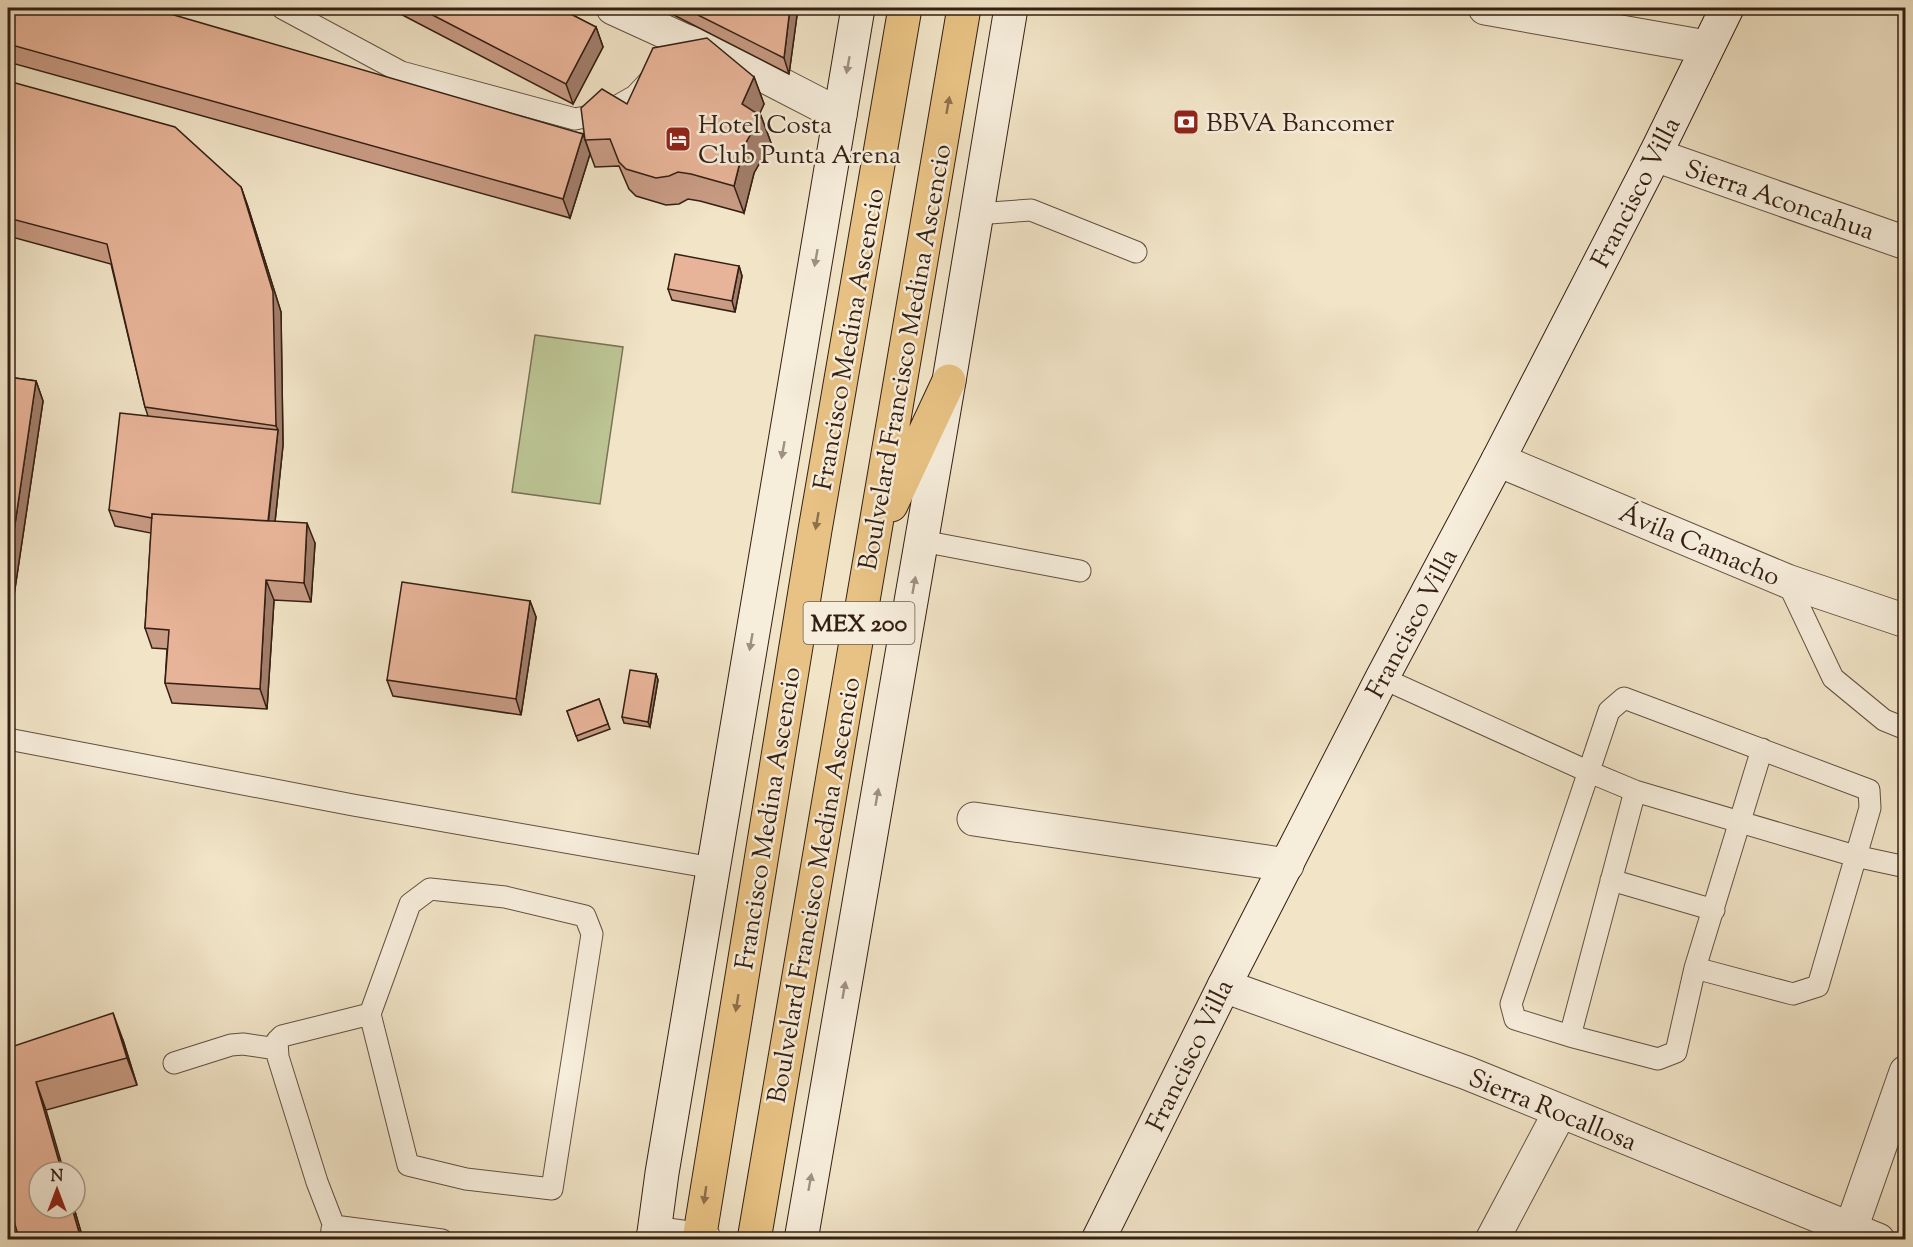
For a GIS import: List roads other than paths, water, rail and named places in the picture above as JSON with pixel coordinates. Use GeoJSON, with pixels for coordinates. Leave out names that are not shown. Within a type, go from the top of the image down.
{"type":"FeatureCollection","features":[{"type":"Feature","properties":{"kind":"highway","name":"Francisco Medina Ascencio"},"geometry":{"type":"LineString","coordinates":[[701,1239],[815,530],[905,8]]}},
{"type":"Feature","properties":{"kind":"highway","name":"Boulvelard Francisco Medina Ascencio"},"geometry":{"type":"LineString","coordinates":[[754,1239],[964,8]]}},
{"type":"Feature","properties":{"kind":"highway"},"geometry":{"type":"LineString","coordinates":[[872,545],[949,381]]}},
{"type":"Feature","properties":{"kind":"street"},"geometry":{"type":"LineString","coordinates":[[613,8],[673,53],[722,54],[840,115]]}},
{"type":"Feature","properties":{"kind":"street"},"geometry":{"type":"LineString","coordinates":[[701,1239],[653,1236],[858,8]]}},
{"type":"Feature","properties":{"kind":"street"},"geometry":{"type":"LineString","coordinates":[[801,1239],[1011,8]]}},
{"type":"Feature","properties":{"kind":"street"},"geometry":{"type":"LineString","coordinates":[[1485,8],[1706,47]]}},
{"type":"Feature","properties":{"kind":"street","name":"Francisco Villa"},"geometry":{"type":"LineString","coordinates":[[1098,1239],[1224,986],[1655,155],[1727,8]]}},
{"type":"Feature","properties":{"kind":"street","name":"Sierra Aconcahua"},"geometry":{"type":"LineString","coordinates":[[1655,155],[1905,243]]}},
{"type":"Feature","properties":{"kind":"street","name":"Ávila Camacho"},"geometry":{"type":"LineString","coordinates":[[1498,460],[1787,581],[1905,621]]}},
{"type":"Feature","properties":{"kind":"street"},"geometry":{"type":"LineString","coordinates":[[974,819],[1287,865]]}},
{"type":"Feature","properties":{"kind":"street","name":"Sierra Rocallosa"},"geometry":{"type":"LineString","coordinates":[[1224,986],[1467,1073],[1859,1236]]}},
{"type":"Feature","properties":{"kind":"street"},"geometry":{"type":"LineString","coordinates":[[1859,1236],[1905,1072]]}},
{"type":"Feature","properties":{"kind":"street"},"geometry":{"type":"LineString","coordinates":[[1492,1239],[1560,1112]]}},
{"type":"Feature","properties":{"kind":"lane"},"geometry":{"type":"LineString","coordinates":[[282,8],[401,72],[575,119],[605,113],[634,96],[673,53]]}},
{"type":"Feature","properties":{"kind":"lane"},"geometry":{"type":"LineString","coordinates":[[976,214],[1031,210],[1136,252]]}},
{"type":"Feature","properties":{"kind":"lane"},"geometry":{"type":"LineString","coordinates":[[922,540],[1080,571]]}},
{"type":"Feature","properties":{"kind":"lane"},"geometry":{"type":"LineString","coordinates":[[1787,581],[1833,678],[1884,720],[1905,729]]}},
{"type":"Feature","properties":{"kind":"lane"},"geometry":{"type":"LineString","coordinates":[[1382,678],[1635,791],[1855,856],[1905,867]]}},
{"type":"Feature","properties":{"kind":"lane"},"geometry":{"type":"LineString","coordinates":[[1695,968],[1793,994],[1818,986],[1870,808],[1869,790],[1762,749],[1624,698],[1609,711],[1587,771],[1511,1004],[1515,1019],[1570,1036],[1658,1059],[1676,1052],[1695,968],[1762,749]]}},
{"type":"Feature","properties":{"kind":"lane"},"geometry":{"type":"LineString","coordinates":[[8,740],[353,805],[713,868]]}},
{"type":"Feature","properties":{"kind":"lane"},"geometry":{"type":"LineString","coordinates":[[1570,1036],[1635,791]]}},
{"type":"Feature","properties":{"kind":"lane"},"geometry":{"type":"LineString","coordinates":[[1611,880],[1714,910]]}},
{"type":"Feature","properties":{"kind":"lane"},"geometry":{"type":"LineString","coordinates":[[430,889],[505,897],[585,916],[592,934],[552,1189],[466,1179],[408,1165],[370,1014],[410,904],[430,889]]}},
{"type":"Feature","properties":{"kind":"lane"},"geometry":{"type":"LineString","coordinates":[[370,1014],[282,1036],[278,1041],[277,1049],[333,1233],[442,1239]]}},
{"type":"Feature","properties":{"kind":"lane"},"geometry":{"type":"LineString","coordinates":[[174,1063],[231,1045],[243,1044],[277,1049]]}},
{"type":"Feature","properties":{"kind":"place","name":"BBVA Bancomer"},"geometry":{"type":"Point","coordinates":[1186,122]}},
{"type":"Feature","properties":{"kind":"place","name":"Hotel Costa Club Punta Arena"},"geometry":{"type":"Point","coordinates":[678,139]}}]}
